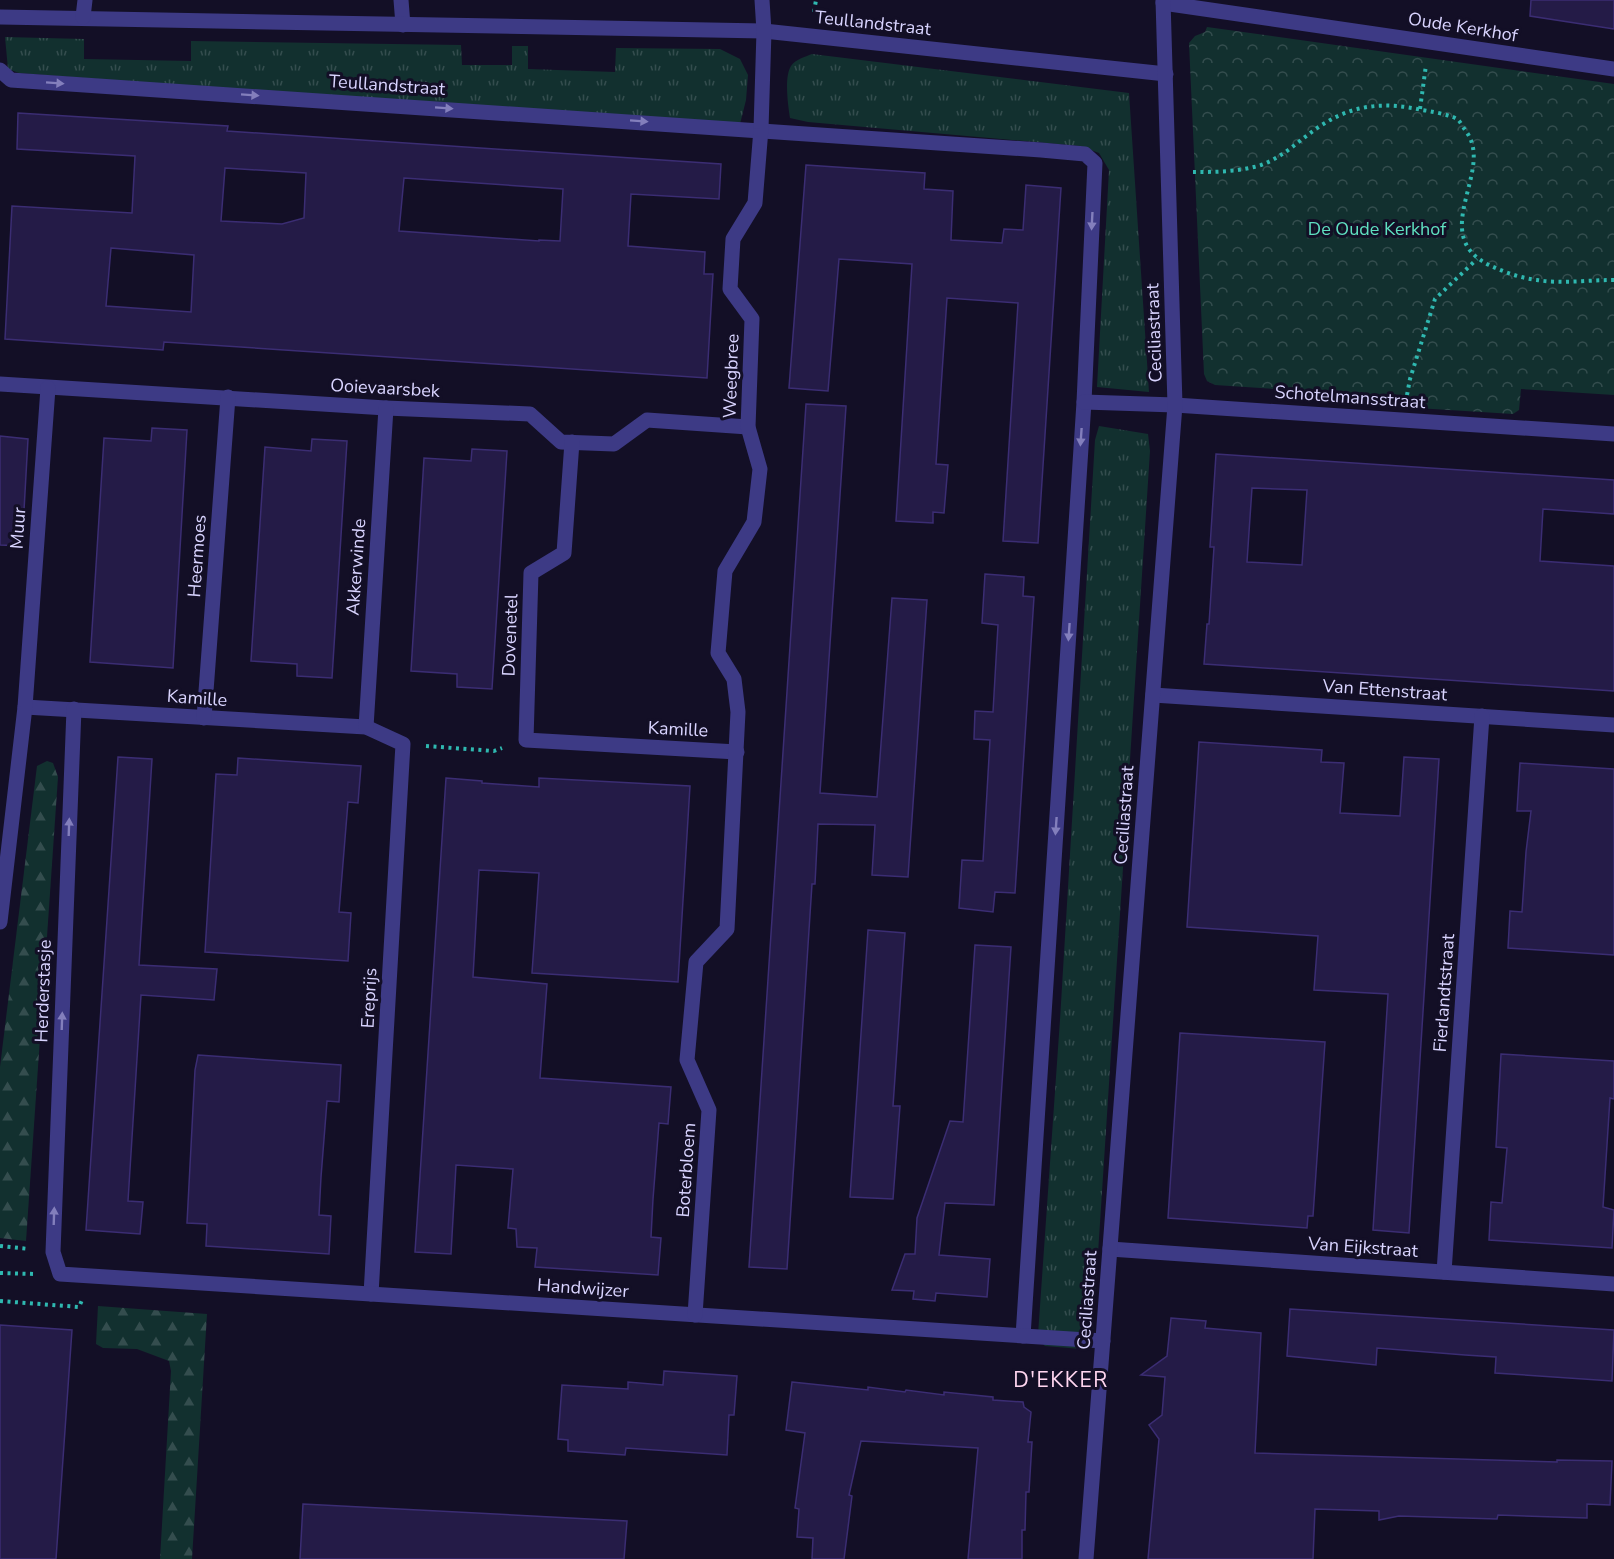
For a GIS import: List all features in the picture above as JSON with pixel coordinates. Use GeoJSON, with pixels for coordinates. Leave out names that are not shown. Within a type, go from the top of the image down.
{"type":"FeatureCollection","features":[{"type":"Feature","properties":{"kind":"street"},"geometry":{"type":"LineString","coordinates":[[83,17],[85,0]]}},
{"type":"Feature","properties":{"kind":"street"},"geometry":{"type":"LineString","coordinates":[[401,0],[403,25]]}},
{"type":"Feature","properties":{"kind":"street","name":"Weegbree"},"geometry":{"type":"LineString","coordinates":[[733,793],[738,712],[734,679],[718,653],[725,571],[754,522],[760,470],[748,427],[752,319],[730,289],[733,239],[756,203],[762,129],[764,31],[762,0]]}},
{"type":"Feature","properties":{"kind":"street","name":"Oude Kerkhof"},"geometry":{"type":"LineString","coordinates":[[1163,1],[1614,69]]}},
{"type":"Feature","properties":{"kind":"street","name":"Ceciliastraat"},"geometry":{"type":"LineString","coordinates":[[1086,1559],[1176,405],[1163,1]]}},
{"type":"Feature","properties":{"kind":"street","name":"Teullandstraat"},"geometry":{"type":"LineString","coordinates":[[0,17],[764,31],[1166,74]]}},
{"type":"Feature","properties":{"kind":"street","name":"Teullandstraat"},"geometry":{"type":"LineString","coordinates":[[0,70],[11,80],[762,129],[1085,154],[1095,163],[1084,402]]}},
{"type":"Feature","properties":{"kind":"street","name":"Ooievaarsbek"},"geometry":{"type":"LineString","coordinates":[[0,384],[386,408],[530,414],[561,442],[614,444],[647,420],[748,427]]}},
{"type":"Feature","properties":{"kind":"street","name":"Muur"},"geometry":{"type":"LineString","coordinates":[[0,922],[25,707],[48,388]]}},
{"type":"Feature","properties":{"kind":"street","name":"Heermoes"},"geometry":{"type":"LineString","coordinates":[[204,718],[228,397]]}},
{"type":"Feature","properties":{"kind":"street"},"geometry":{"type":"LineString","coordinates":[[1023,1336],[1084,402]]}},
{"type":"Feature","properties":{"kind":"street","name":"Schotelmansstraat"},"geometry":{"type":"LineString","coordinates":[[1084,402],[1176,405],[1614,434]]}},
{"type":"Feature","properties":{"kind":"street","name":"Akkerwinde"},"geometry":{"type":"LineString","coordinates":[[366,728],[386,408]]}},
{"type":"Feature","properties":{"kind":"street","name":"Dovenetel"},"geometry":{"type":"LineString","coordinates":[[526,740],[531,573],[564,553],[572,442]]}},
{"type":"Feature","properties":{"kind":"street","name":"Van Ettenstraat"},"geometry":{"type":"LineString","coordinates":[[1153,695],[1614,725]]}},
{"type":"Feature","properties":{"kind":"street","name":"Kamille"},"geometry":{"type":"LineString","coordinates":[[25,707],[366,728]]}},
{"type":"Feature","properties":{"kind":"street","name":"Herderstasje"},"geometry":{"type":"LineString","coordinates":[[60,1274],[53,1252],[74,709]]}},
{"type":"Feature","properties":{"kind":"street","name":"Fierlandtstraat"},"geometry":{"type":"LineString","coordinates":[[1444,1272],[1482,716]]}},
{"type":"Feature","properties":{"kind":"street"},"geometry":{"type":"LineString","coordinates":[[366,728],[403,744]]}},
{"type":"Feature","properties":{"kind":"street","name":"Kamille"},"geometry":{"type":"LineString","coordinates":[[526,740],[737,752]]}},
{"type":"Feature","properties":{"kind":"street","name":"Ereprijs"},"geometry":{"type":"LineString","coordinates":[[371,1294],[403,744]]}},
{"type":"Feature","properties":{"kind":"street","name":"Boterbloem"},"geometry":{"type":"LineString","coordinates":[[695,1315],[709,1110],[687,1060],[696,962],[727,929],[733,793]]}},
{"type":"Feature","properties":{"kind":"street","name":"Van Eijkstraat"},"geometry":{"type":"LineString","coordinates":[[1110,1249],[1614,1284]]}},
{"type":"Feature","properties":{"kind":"street","name":"Handwijzer"},"geometry":{"type":"LineString","coordinates":[[60,1274],[1103,1341]]}},
{"type":"Feature","properties":{"kind":"path"},"geometry":{"type":"LineString","coordinates":[[1420,109],[1429,41]]}},
{"type":"Feature","properties":{"kind":"path"},"geometry":{"type":"LineString","coordinates":[[1168,172],[1225,172],[1260,165],[1286,152],[1325,123],[1355,108],[1383,105],[1420,109],[1457,119],[1470,135],[1473,153],[1471,178],[1461,225],[1468,247],[1477,259],[1506,273],[1538,280],[1614,280]]}},
{"type":"Feature","properties":{"kind":"path"},"geometry":{"type":"LineString","coordinates":[[1402,420],[1410,379],[1435,298],[1477,259]]}},
{"type":"Feature","properties":{"kind":"path"},"geometry":{"type":"LineString","coordinates":[[403,744],[494,751],[526,740]]}},
{"type":"Feature","properties":{"kind":"path"},"geometry":{"type":"LineString","coordinates":[[0,1273],[60,1274]]}},
{"type":"Feature","properties":{"kind":"green space","name":"De Oude Kerkhof"},"geometry":{"type":"Polygon","coordinates":[[[1207,27],[1614,84],[1614,395],[1521,389],[1519,410],[1513,414],[1289,400],[1289,390],[1215,385],[1207,381],[1204,374],[1189,43],[1195,36],[1205,32],[1207,27]]]}},
{"type":"Feature","properties":{"kind":"green space"},"geometry":{"type":"Polygon","coordinates":[[[5,37],[84,39],[84,59],[191,61],[191,41],[461,45],[462,65],[512,65],[512,46],[528,46],[528,69],[615,72],[616,48],[720,49],[740,59],[748,75],[746,100],[739,128],[19,73],[8,69],[5,37]]]}},
{"type":"Feature","properties":{"kind":"green space"},"geometry":{"type":"Polygon","coordinates":[[[812,54],[1129,93],[1149,392],[1097,387],[1109,170],[1099,153],[1080,146],[808,122],[790,118],[787,91],[789,71],[795,62],[812,54]]]}},
{"type":"Feature","properties":{"kind":"green space"},"geometry":{"type":"Polygon","coordinates":[[[1099,426],[1148,434],[1150,451],[1092,1346],[1081,1349],[1045,1346],[1038,1339],[1038,1335],[1060,1020],[1095,440],[1099,426]]]}},
{"type":"Feature","properties":{"kind":"green space"},"geometry":{"type":"Polygon","coordinates":[[[47,761],[53,763],[58,777],[26,1241],[0,1238],[0,1067],[37,766],[47,761]]]}},
{"type":"Feature","properties":{"kind":"green space"},"geometry":{"type":"Polygon","coordinates":[[[98,1306],[207,1314],[192,1559],[160,1559],[171,1371],[169,1361],[137,1349],[103,1348],[96,1344],[98,1306]]]}},
{"type":"Feature","properties":{"kind":"building"},"geometry":{"type":"Polygon","coordinates":[[[1531,0],[1614,0],[1614,29],[1530,16],[1531,0]]]}},
{"type":"Feature","properties":{"kind":"building"},"geometry":{"type":"Polygon","coordinates":[[[18,113],[228,126],[227,131],[721,164],[719,199],[631,194],[628,246],[705,252],[704,274],[713,274],[707,378],[164,342],[163,350],[5,339],[12,206],[132,213],[135,156],[17,149],[18,113]],[[225,168],[221,221],[282,224],[304,218],[306,173],[225,168]],[[404,178],[399,231],[560,241],[563,189],[404,178]],[[111,248],[106,306],[191,312],[194,255],[111,248]]]}},
{"type":"Feature","properties":{"kind":"building"},"geometry":{"type":"Polygon","coordinates":[[[806,165],[925,173],[924,189],[953,191],[951,240],[1002,243],[1004,229],[1023,230],[1026,185],[1061,188],[1038,543],[1003,541],[1018,303],[947,298],[936,464],[948,465],[944,513],[933,512],[933,523],[896,521],[912,264],[839,259],[828,391],[789,388],[806,165]]]}},
{"type":"Feature","properties":{"kind":"building"},"geometry":{"type":"Polygon","coordinates":[[[806,404],[846,406],[820,793],[877,797],[892,598],[927,600],[908,877],[872,875],[875,825],[818,824],[815,884],[812,884],[787,1269],[749,1267],[806,404]]]}},
{"type":"Feature","properties":{"kind":"building"},"geometry":{"type":"Polygon","coordinates":[[[152,428],[187,430],[173,668],[90,662],[104,438],[151,441],[152,428]]]}},
{"type":"Feature","properties":{"kind":"building"},"geometry":{"type":"Polygon","coordinates":[[[0,436],[28,439],[22,546],[0,545],[0,436]]]}},
{"type":"Feature","properties":{"kind":"building"},"geometry":{"type":"Polygon","coordinates":[[[312,439],[347,441],[332,678],[297,676],[297,664],[251,661],[265,447],[311,451],[312,439]]]}},
{"type":"Feature","properties":{"kind":"building"},"geometry":{"type":"Polygon","coordinates":[[[472,449],[507,451],[492,689],[457,687],[457,674],[411,671],[424,458],[471,461],[472,449]]]}},
{"type":"Feature","properties":{"kind":"building"},"geometry":{"type":"Polygon","coordinates":[[[1216,454],[1614,480],[1614,514],[1543,509],[1540,561],[1614,566],[1614,691],[1204,664],[1214,547],[1210,547],[1216,454]],[[1252,488],[1247,562],[1302,565],[1307,490],[1252,488]]]}},
{"type":"Feature","properties":{"kind":"building"},"geometry":{"type":"Polygon","coordinates":[[[985,574],[1024,577],[1023,596],[1034,597],[1015,893],[995,892],[993,912],[959,908],[962,860],[983,861],[990,740],[974,739],[975,711],[993,712],[998,625],[982,623],[985,574]]]}},
{"type":"Feature","properties":{"kind":"building"},"geometry":{"type":"Polygon","coordinates":[[[1199,742],[1322,750],[1321,762],[1344,763],[1340,813],[1400,816],[1404,757],[1439,759],[1409,1233],[1373,1230],[1388,994],[1314,990],[1318,936],[1187,927],[1199,742]]]}},
{"type":"Feature","properties":{"kind":"building"},"geometry":{"type":"Polygon","coordinates":[[[118,757],[152,759],[139,965],[217,969],[214,1000],[141,995],[128,1201],[143,1202],[140,1234],[86,1230],[118,757]]]}},
{"type":"Feature","properties":{"kind":"building"},"geometry":{"type":"Polygon","coordinates":[[[238,758],[361,766],[358,803],[348,802],[339,912],[351,913],[348,961],[205,952],[216,774],[237,775],[238,758]]]}},
{"type":"Feature","properties":{"kind":"building"},"geometry":{"type":"Polygon","coordinates":[[[1520,763],[1614,769],[1614,955],[1508,948],[1510,911],[1522,912],[1531,811],[1517,811],[1520,763]]]}},
{"type":"Feature","properties":{"kind":"building"},"geometry":{"type":"Polygon","coordinates":[[[446,778],[539,787],[539,778],[690,786],[678,982],[532,973],[539,873],[479,870],[473,977],[547,984],[540,1078],[671,1087],[668,1124],[659,1123],[653,1199],[651,1237],[661,1238],[658,1275],[535,1267],[537,1248],[517,1247],[516,1229],[508,1228],[513,1169],[456,1165],[451,1254],[415,1252],[446,778]]]}},
{"type":"Feature","properties":{"kind":"building"},"geometry":{"type":"Polygon","coordinates":[[[868,930],[905,933],[893,1106],[900,1106],[893,1199],[850,1197],[868,930]]]}},
{"type":"Feature","properties":{"kind":"building"},"geometry":{"type":"Polygon","coordinates":[[[975,945],[1011,947],[994,1205],[945,1203],[939,1255],[990,1259],[987,1297],[936,1293],[935,1301],[913,1299],[914,1291],[892,1290],[905,1254],[915,1254],[917,1218],[950,1121],[963,1122],[975,945]]]}},
{"type":"Feature","properties":{"kind":"building"},"geometry":{"type":"Polygon","coordinates":[[[1180,1033],[1325,1042],[1313,1216],[1308,1216],[1307,1228],[1168,1218],[1180,1033]]]}},
{"type":"Feature","properties":{"kind":"building"},"geometry":{"type":"Polygon","coordinates":[[[1501,1054],[1614,1061],[1614,1099],[1610,1098],[1603,1207],[1614,1210],[1612,1248],[1489,1240],[1491,1202],[1502,1203],[1507,1148],[1496,1147],[1501,1054]]]}},
{"type":"Feature","properties":{"kind":"building"},"geometry":{"type":"Polygon","coordinates":[[[198,1055],[341,1065],[339,1102],[327,1101],[321,1177],[319,1215],[331,1216],[329,1254],[206,1246],[207,1224],[187,1223],[195,1070],[198,1055]]]}},
{"type":"Feature","properties":{"kind":"building"},"geometry":{"type":"Polygon","coordinates":[[[1290,1309],[1614,1330],[1612,1381],[1495,1373],[1496,1357],[1377,1348],[1376,1365],[1287,1356],[1290,1309]]]}},
{"type":"Feature","properties":{"kind":"building"},"geometry":{"type":"Polygon","coordinates":[[[1171,1318],[1206,1321],[1205,1328],[1261,1333],[1255,1453],[1557,1462],[1557,1460],[1612,1461],[1610,1505],[1587,1504],[1587,1518],[1498,1515],[1497,1519],[1399,1516],[1379,1520],[1379,1511],[1315,1509],[1313,1559],[1148,1559],[1159,1439],[1149,1425],[1162,1415],[1165,1377],[1141,1375],[1167,1356],[1171,1318]]]}},
{"type":"Feature","properties":{"kind":"building"},"geometry":{"type":"Polygon","coordinates":[[[0,1325],[72,1330],[56,1559],[0,1559],[0,1325]]]}},
{"type":"Feature","properties":{"kind":"building"},"geometry":{"type":"Polygon","coordinates":[[[664,1371],[737,1376],[734,1415],[729,1415],[727,1455],[626,1448],[625,1455],[568,1451],[568,1440],[558,1439],[562,1385],[628,1389],[628,1382],[663,1385],[664,1371]]]}},
{"type":"Feature","properties":{"kind":"building"},"geometry":{"type":"Polygon","coordinates":[[[792,1382],[944,1395],[944,1392],[1023,1402],[1024,1407],[1031,1412],[1028,1442],[1032,1442],[1029,1492],[1026,1492],[1025,1530],[1022,1530],[1022,1559],[968,1559],[978,1448],[861,1441],[849,1495],[852,1496],[844,1559],[812,1559],[813,1538],[797,1537],[799,1509],[795,1508],[805,1433],[786,1430],[792,1382]]]}},
{"type":"Feature","properties":{"kind":"building"},"geometry":{"type":"Polygon","coordinates":[[[303,1504],[627,1521],[624,1559],[300,1559],[303,1504]]]}},
{"type":"Feature","properties":{"kind":"district","name":"D'EKKER"},"geometry":{"type":"Point","coordinates":[1061,1380]}}]}
